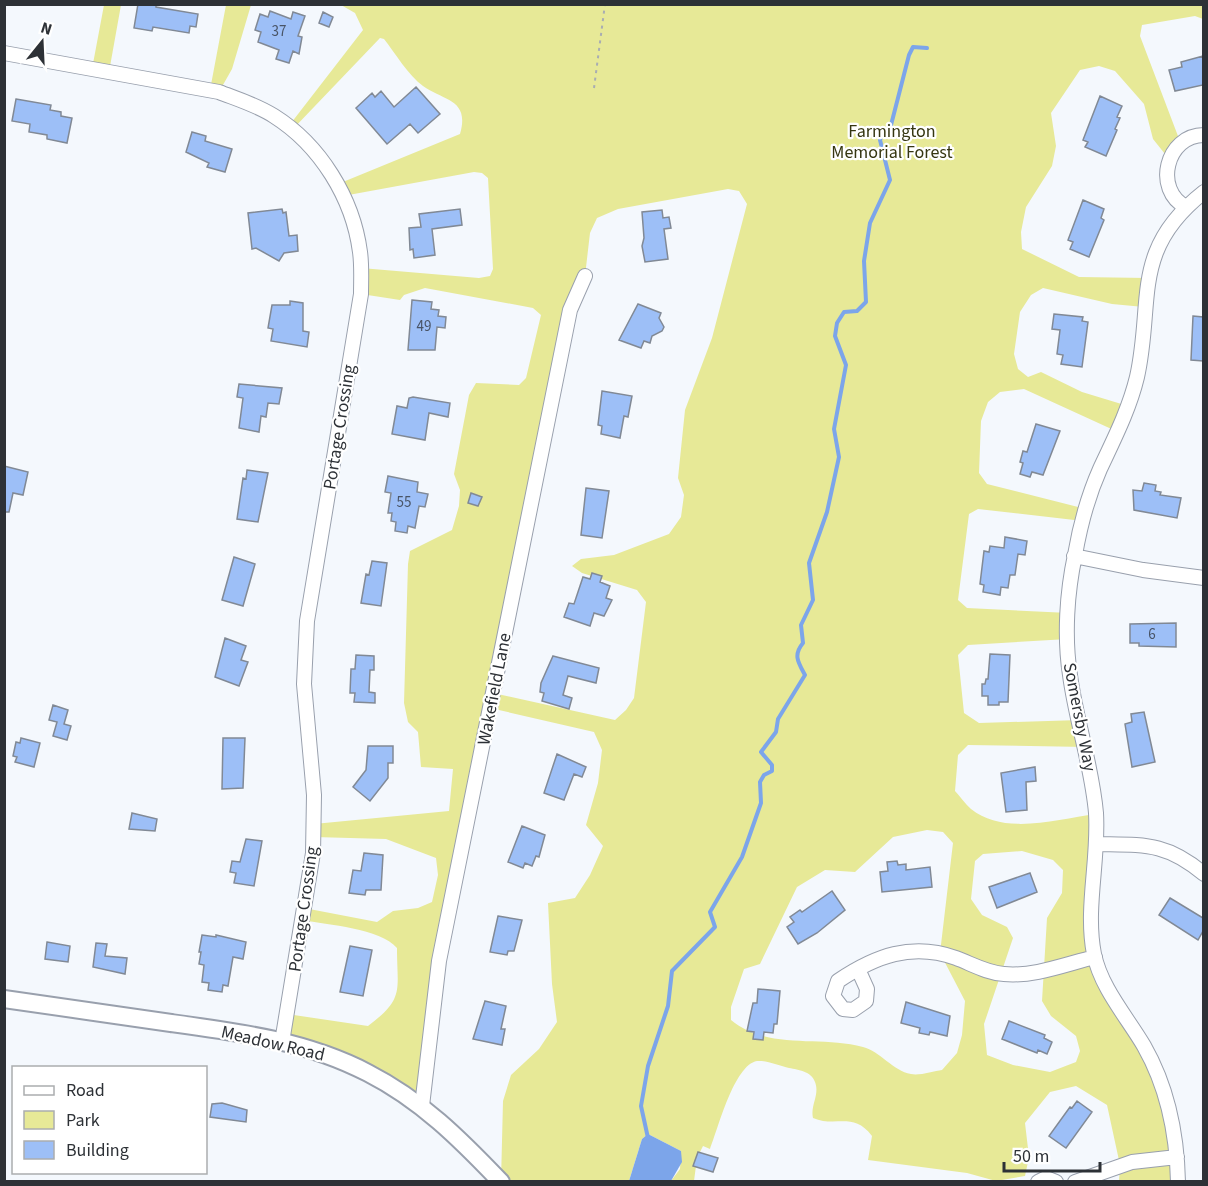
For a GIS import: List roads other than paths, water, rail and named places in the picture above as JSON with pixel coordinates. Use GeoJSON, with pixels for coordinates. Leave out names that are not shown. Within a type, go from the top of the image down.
{"type":"FeatureCollection","features":[{"type":"Feature","properties":{"kind":"street","name":"Portage Crossing"},"geometry":{"type":"LineString","coordinates":[[4,53],[219,92],[248,102],[274,116],[300,136],[338,184],[350,211],[360,252],[361,294],[307,621],[304,684],[314,795],[313,853],[282,1042]]}},
{"type":"Feature","properties":{"kind":"street"},"geometry":{"type":"LineString","coordinates":[[1186,207],[1173,195],[1168,184],[1169,159],[1186,140],[1203,135]]}},
{"type":"Feature","properties":{"kind":"street","name":"Somersby Way"},"geometry":{"type":"LineString","coordinates":[[1178,1182],[1178,1157],[1169,1106],[1158,1074],[1109,991],[1095,957],[1092,916],[1097,844],[1093,781],[1069,672],[1069,608],[1074,556],[1092,490],[1133,390],[1140,358],[1146,285],[1152,264],[1169,228],[1186,207],[1203,192]]}},
{"type":"Feature","properties":{"kind":"street","name":"Wakefield Lane"},"geometry":{"type":"LineString","coordinates":[[422,1106],[439,961],[570,310],[585,276]]}},
{"type":"Feature","properties":{"kind":"street"},"geometry":{"type":"LineString","coordinates":[[1074,556],[1143,570],[1203,578]]}},
{"type":"Feature","properties":{"kind":"street"},"geometry":{"type":"LineString","coordinates":[[1097,844],[1139,844],[1173,852],[1203,874]]}},
{"type":"Feature","properties":{"kind":"street"},"geometry":{"type":"LineString","coordinates":[[858,969],[886,955],[914,950],[940,953],[1002,974],[1031,973],[1095,957]]}},
{"type":"Feature","properties":{"kind":"street","name":"Meadow Road"},"geometry":{"type":"LineString","coordinates":[[4,999],[228,1031],[309,1048],[368,1072],[422,1106],[454,1133],[501,1182]]}},
{"type":"Feature","properties":{"kind":"street"},"geometry":{"type":"LineString","coordinates":[[1075,1182],[1132,1162],[1178,1157]]}},
{"type":"Feature","properties":{"kind":"street"},"geometry":{"type":"LineString","coordinates":[[1038,1182],[1046,1178],[1056,1182]]}},
{"type":"Feature","properties":{"kind":"water"},"geometry":{"type":"Polygon","coordinates":[[[648,1134],[681,1151],[682,1162],[671,1181],[629,1181],[642,1139],[648,1134]]]}},
{"type":"Feature","properties":{"kind":"waterway"},"geometry":{"type":"LineString","coordinates":[[648,1138],[641,1106],[648,1066],[668,1006],[672,971],[715,927],[710,912],[742,857],[761,803],[760,782],[764,775],[772,771],[772,765],[761,752],[776,732],[778,719],[805,675],[797,655],[803,643],[801,625],[813,600],[809,563],[827,512],[839,457],[834,429],[846,365],[835,336],[837,323],[844,312],[857,311],[866,302],[864,261],[870,223],[890,180],[880,140],[883,131],[890,129],[913,47],[927,48]]}},
{"type":"Feature","properties":{"kind":"park label","name":"Farmington Memorial Forest"},"geometry":{"type":"Point","coordinates":[892,141]}}]}
